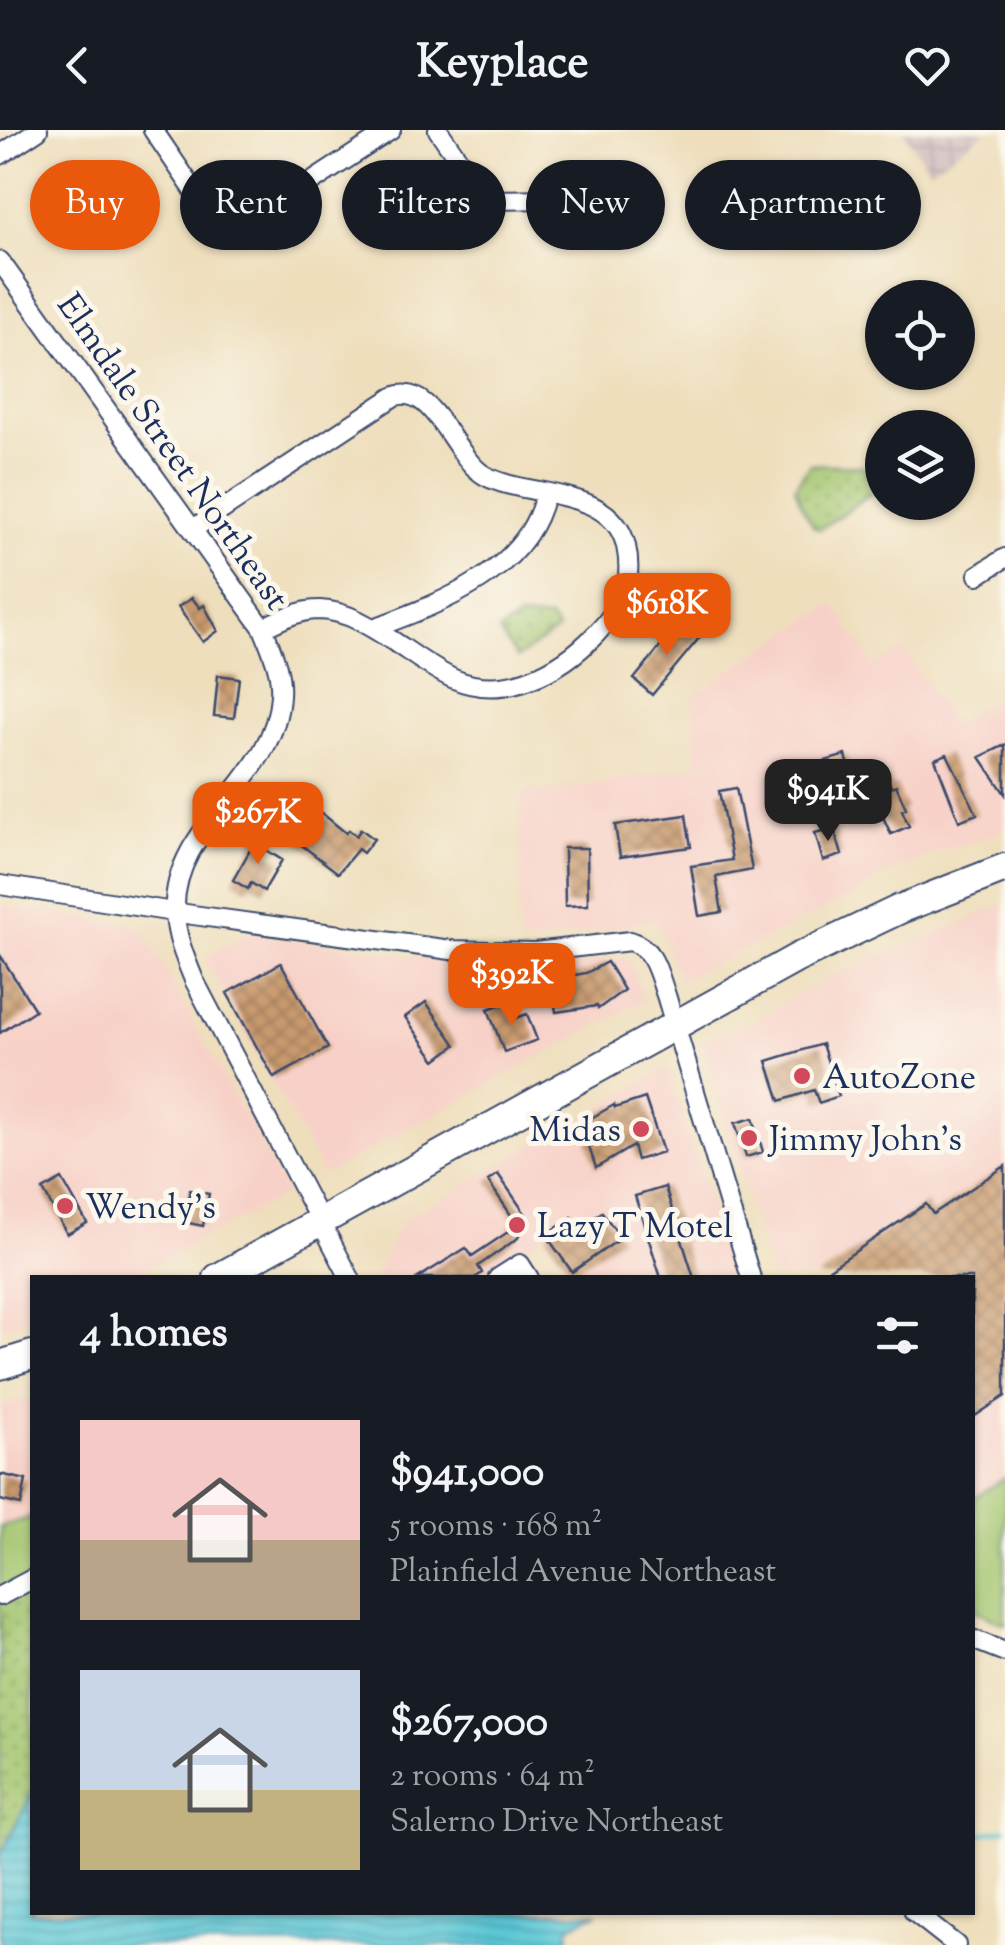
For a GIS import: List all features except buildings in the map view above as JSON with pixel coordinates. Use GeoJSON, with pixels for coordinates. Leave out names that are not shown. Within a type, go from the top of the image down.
{"type":"FeatureCollection","features":[{"type":"Feature","properties":{"kind":"main road"},"geometry":{"type":"LineString","coordinates":[[223,1275],[820,947],[900,909],[1005,868]]}},
{"type":"Feature","properties":{"kind":"main road"},"geometry":{"type":"LineString","coordinates":[[0,1365],[30,1357]]}},
{"type":"Feature","properties":{"kind":"street"},"geometry":{"type":"LineString","coordinates":[[0,155],[38,130]]}},
{"type":"Feature","properties":{"kind":"street"},"geometry":{"type":"LineString","coordinates":[[153,130],[212,218],[226,228],[249,223],[391,130]]}},
{"type":"Feature","properties":{"kind":"street"},"geometry":{"type":"LineString","coordinates":[[438,130],[477,186],[493,200],[526,199]]}},
{"type":"Feature","properties":{"kind":"street","name":"Elmdale Street Northeast"},"geometry":{"type":"LineString","coordinates":[[0,261],[263,628],[276,662],[281,692],[276,720],[258,764],[197,840],[180,874],[175,912],[179,938],[194,980],[348,1275]]}},
{"type":"Feature","properties":{"kind":"street"},"geometry":{"type":"LineString","coordinates":[[193,529],[394,396],[411,393],[422,398],[460,452],[482,474],[578,500],[614,523],[625,542],[630,580],[610,619],[586,644],[536,678],[508,686],[481,686],[454,679],[374,628],[345,615],[321,610],[296,612],[263,628]]}},
{"type":"Feature","properties":{"kind":"street"},"geometry":{"type":"LineString","coordinates":[[374,628],[463,592],[509,557],[539,519],[545,494]]}},
{"type":"Feature","properties":{"kind":"street"},"geometry":{"type":"LineString","coordinates":[[978,576],[1005,558]]}},
{"type":"Feature","properties":{"kind":"street"},"geometry":{"type":"LineString","coordinates":[[0,884],[175,912],[478,952],[535,952],[630,941],[646,948],[675,1024],[750,1275]]}},
{"type":"Feature","properties":{"kind":"street"},"geometry":{"type":"LineString","coordinates":[[0,1596],[30,1581]]}},
{"type":"Feature","properties":{"kind":"street"},"geometry":{"type":"LineString","coordinates":[[975,1640],[1005,1652]]}},
{"type":"Feature","properties":{"kind":"street"},"geometry":{"type":"LineString","coordinates":[[918,1915],[956,1945]]}},
{"type":"Feature","properties":{"kind":"shaded area"},"geometry":{"type":"Polygon","coordinates":[[[902,130],[988,130],[930,170],[902,130]]]}},
{"type":"Feature","properties":{"kind":"shaded area"},"geometry":{"type":"Polygon","coordinates":[[[833,603],[875,666],[903,648],[953,724],[1005,692],[1005,830],[871,880],[874,885],[679,981],[656,919],[519,944],[521,792],[562,790],[698,766],[691,697],[833,603]]]}},
{"type":"Feature","properties":{"kind":"shaded area"},"geometry":{"type":"Polygon","coordinates":[[[1005,904],[1005,1478],[975,1498],[975,1275],[771,1275],[702,1044],[728,1029],[759,1020],[777,1006],[838,974],[1005,904]]]}},
{"type":"Feature","properties":{"kind":"shaded area"},"geometry":{"type":"Polygon","coordinates":[[[0,905],[142,927],[287,1194],[133,1275],[30,1275],[30,1318],[0,1327],[0,905]]]}},
{"type":"Feature","properties":{"kind":"shaded area"},"geometry":{"type":"Polygon","coordinates":[[[249,933],[495,968],[628,958],[644,1000],[323,1175],[205,958],[249,933]]]}},
{"type":"Feature","properties":{"kind":"shaded area"},"geometry":{"type":"Polygon","coordinates":[[[668,1068],[732,1275],[574,1275],[544,1235],[483,1275],[376,1275],[401,1222],[668,1068]]]}},
{"type":"Feature","properties":{"kind":"shaded area"},"geometry":{"type":"Polygon","coordinates":[[[30,1399],[30,1518],[0,1527],[0,1407],[30,1399]]]}},
{"type":"Feature","properties":{"kind":"green space"},"geometry":{"type":"Polygon","coordinates":[[[810,464],[861,466],[865,470],[865,498],[820,529],[814,527],[795,487],[810,464]]]}},
{"type":"Feature","properties":{"kind":"green space"},"geometry":{"type":"Polygon","coordinates":[[[518,618],[550,619],[558,630],[517,658],[499,632],[518,618]]]}},
{"type":"Feature","properties":{"kind":"green space"},"geometry":{"type":"Polygon","coordinates":[[[1005,1478],[1005,1624],[975,1610],[975,1497],[1005,1478]]]}},
{"type":"Feature","properties":{"kind":"green space"},"geometry":{"type":"Polygon","coordinates":[[[30,1518],[30,1580],[0,1596],[0,1527],[30,1518]]]}},
{"type":"Feature","properties":{"kind":"green space"},"geometry":{"type":"Polygon","coordinates":[[[30,1580],[30,1797],[0,1856],[0,1596],[30,1580]]]}},
{"type":"Feature","properties":{"kind":"water"},"geometry":{"type":"Polygon","coordinates":[[[30,1797],[30,1915],[594,1915],[570,1926],[568,1945],[0,1945],[0,1856],[30,1797]]]}},
{"type":"Feature","properties":{"kind":"waterway"},"geometry":{"type":"LineString","coordinates":[[975,1835],[1005,1829]]}},
{"type":"Feature","properties":{"kind":"place","name":"AutoZone"},"geometry":{"type":"Point","coordinates":[802,1076]}},
{"type":"Feature","properties":{"kind":"place","name":"Midas"},"geometry":{"type":"Point","coordinates":[641,1129]}},
{"type":"Feature","properties":{"kind":"place","name":"Jimmy John's"},"geometry":{"type":"Point","coordinates":[749,1138]}},
{"type":"Feature","properties":{"kind":"place","name":"Wendy's"},"geometry":{"type":"Point","coordinates":[65,1206]}},
{"type":"Feature","properties":{"kind":"place","name":"Lazy T Motel"},"geometry":{"type":"Point","coordinates":[517,1225]}}]}
